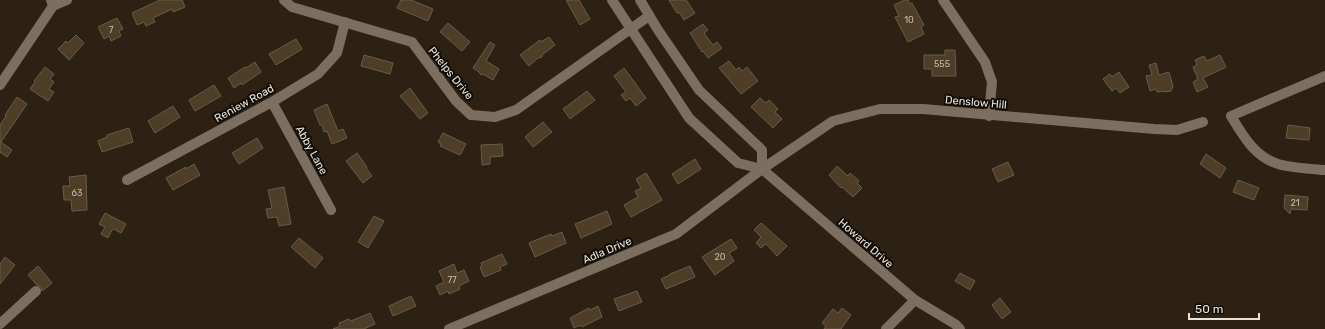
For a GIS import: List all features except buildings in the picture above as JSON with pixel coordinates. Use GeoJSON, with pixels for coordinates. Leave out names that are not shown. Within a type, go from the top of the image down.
{"type":"FeatureCollection","features":[{"type":"Feature","properties":{"kind":"street"},"geometry":{"type":"LineString","coordinates":[[0,85],[52,3],[67,0]]}},
{"type":"Feature","properties":{"kind":"street","name":"Phelps Drive"},"geometry":{"type":"LineString","coordinates":[[284,0],[292,7],[412,42],[456,101],[471,115],[495,117],[516,110],[632,30],[649,16]]}},
{"type":"Feature","properties":{"kind":"street","name":"Howard Drive"},"geometry":{"type":"LineString","coordinates":[[612,0],[689,118],[738,163],[762,169],[915,300],[955,324],[960,329]]}},
{"type":"Feature","properties":{"kind":"street"},"geometry":{"type":"LineString","coordinates":[[640,0],[649,16],[700,90],[762,150],[762,169]]}},
{"type":"Feature","properties":{"kind":"street"},"geometry":{"type":"LineString","coordinates":[[943,0],[985,62],[992,82],[990,116]]}},
{"type":"Feature","properties":{"kind":"street","name":"Reniew Road"},"geometry":{"type":"LineString","coordinates":[[128,180],[272,102],[318,74],[337,53],[345,22]]}},
{"type":"Feature","properties":{"kind":"street"},"geometry":{"type":"LineString","coordinates":[[1325,76],[1231,116],[1244,138],[1261,156],[1278,164],[1325,170]]}},
{"type":"Feature","properties":{"kind":"street","name":"Abby Lane"},"geometry":{"type":"LineString","coordinates":[[272,102],[331,210]]}},
{"type":"Feature","properties":{"kind":"street","name":"Denslow Hill"},"geometry":{"type":"LineString","coordinates":[[762,169],[833,121],[880,109],[923,109],[990,116],[1177,130],[1203,122]]}},
{"type":"Feature","properties":{"kind":"street","name":"Adla Drive"},"geometry":{"type":"LineString","coordinates":[[449,329],[676,234],[762,169]]}},
{"type":"Feature","properties":{"kind":"street"},"geometry":{"type":"LineString","coordinates":[[0,324],[36,292]]}},
{"type":"Feature","properties":{"kind":"street"},"geometry":{"type":"LineString","coordinates":[[886,329],[915,300]]}}]}
